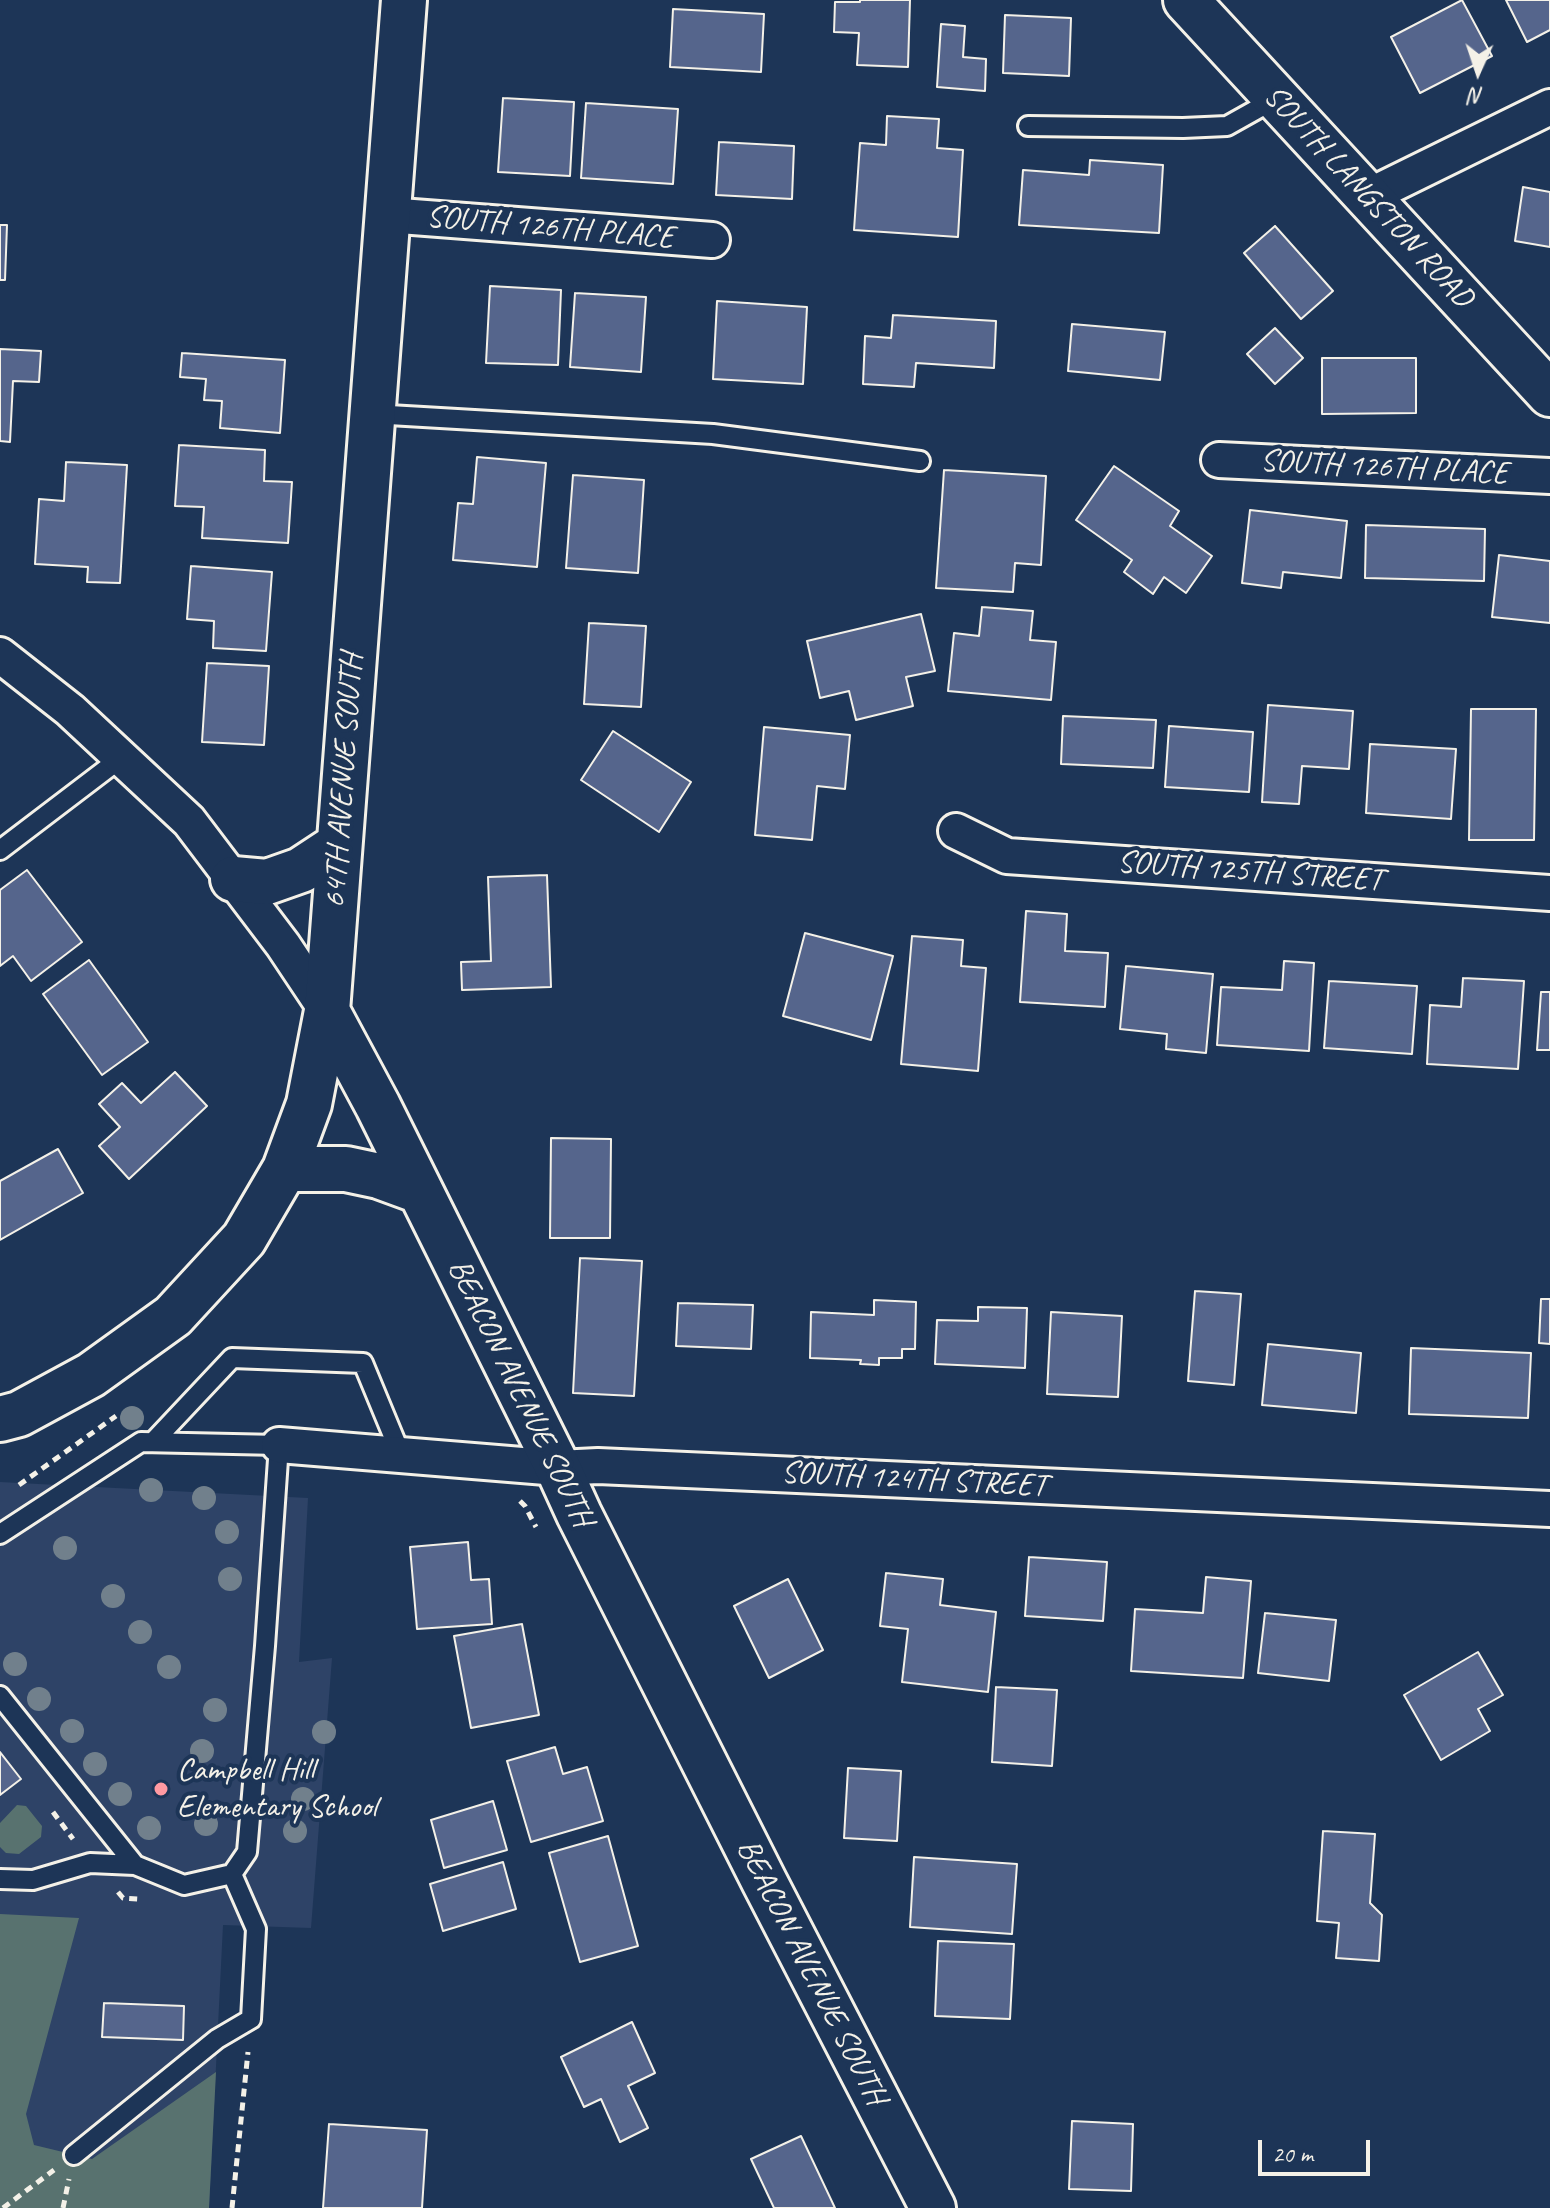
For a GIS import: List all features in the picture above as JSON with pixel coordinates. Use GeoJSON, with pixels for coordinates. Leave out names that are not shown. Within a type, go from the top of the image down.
{"type":"FeatureCollection","features":[{"type":"Feature","properties":{"kind":"street","name":"64TH AVENUE SOUTH"},"geometry":{"type":"LineString","coordinates":[[0,1419],[19,1414],[91,1375],[173,1316],[244,1239],[285,1169],[309,1104],[327,1011],[404,0]]}},
{"type":"Feature","properties":{"kind":"street","name":"SOUTH LANGSTON ROAD"},"geometry":{"type":"LineString","coordinates":[[1186,0],[1550,394]]}},
{"type":"Feature","properties":{"kind":"street"},"geometry":{"type":"LineString","coordinates":[[1367,197],[1550,107]]}},
{"type":"Feature","properties":{"kind":"street","name":"SOUTH 126TH PLACE"},"geometry":{"type":"LineString","coordinates":[[387,215],[712,240]]}},
{"type":"Feature","properties":{"kind":"street","name":"SOUTH 126TH PLACE"},"geometry":{"type":"LineString","coordinates":[[1219,460],[1550,476]]}},
{"type":"Feature","properties":{"kind":"street","name":"BEACON AVENUE SOUTH"},"geometry":{"type":"LineString","coordinates":[[0,655],[70,710],[189,821],[283,945],[327,1011],[378,1106],[756,1867],[933,2208]]}},
{"type":"Feature","properties":{"kind":"street","name":"SOUTH 125TH STREET"},"geometry":{"type":"LineString","coordinates":[[956,831],[1007,856],[1550,893]]}},
{"type":"Feature","properties":{"kind":"street"},"geometry":{"type":"LineString","coordinates":[[233,879],[267,882],[301,870],[339,845]]}},
{"type":"Feature","properties":{"kind":"street"},"geometry":{"type":"LineString","coordinates":[[285,1169],[346,1169],[379,1176],[420,1191]]}},
{"type":"Feature","properties":{"kind":"street","name":"SOUTH 124TH STREET"},"geometry":{"type":"LineString","coordinates":[[279,1445],[558,1468],[614,1467],[1550,1509]]}},
{"type":"Feature","properties":{"kind":"lane"},"geometry":{"type":"LineString","coordinates":[[1028,126],[1227,126],[1277,98]]}},
{"type":"Feature","properties":{"kind":"lane"},"geometry":{"type":"LineString","coordinates":[[372,414],[713,434],[920,461]]}},
{"type":"Feature","properties":{"kind":"lane"},"geometry":{"type":"LineString","coordinates":[[0,850],[121,758]]}},
{"type":"Feature","properties":{"kind":"lane"},"geometry":{"type":"LineString","coordinates":[[153,1442],[232,1358],[363,1363],[401,1455]]}},
{"type":"Feature","properties":{"kind":"lane"},"geometry":{"type":"LineString","coordinates":[[0,1534],[141,1442],[279,1445],[247,1852],[232,1874],[184,1885],[135,1865],[90,1863],[33,1880],[0,1879]]}},
{"type":"Feature","properties":{"kind":"lane"},"geometry":{"type":"LineString","coordinates":[[0,1696],[135,1865]]}},
{"type":"Feature","properties":{"kind":"lane"},"geometry":{"type":"LineString","coordinates":[[74,2155],[217,2039],[251,2019],[256,1929],[232,1874]]}},
{"type":"Feature","properties":{"kind":"path"},"geometry":{"type":"LineString","coordinates":[[14,1488],[116,1416]]}},
{"type":"Feature","properties":{"kind":"path"},"geometry":{"type":"LineString","coordinates":[[232,2208],[251,2019]]}},
{"type":"Feature","properties":{"kind":"path"},"geometry":{"type":"LineString","coordinates":[[3,2208],[74,2155]]}},
{"type":"Feature","properties":{"kind":"shaded area","name":"Campbell Hill Elementary School"},"geometry":{"type":"Polygon","coordinates":[[[0,1482],[308,1498],[299,1662],[332,1658],[311,1928],[223,1925],[209,2208],[0,2208],[0,1482]]]}},
{"type":"Feature","properties":{"kind":"green space"},"geometry":{"type":"Polygon","coordinates":[[[17,1805],[26,1806],[42,1826],[41,1837],[19,1854],[6,1853],[0,1847],[0,1823],[17,1805]]]}},
{"type":"Feature","properties":{"kind":"green space"},"geometry":{"type":"Polygon","coordinates":[[[0,1914],[79,1918],[26,2114],[34,2145],[92,2159],[216,2072],[209,2208],[0,2208],[0,1914]]]}},
{"type":"Feature","properties":{"kind":"building"},"geometry":{"type":"Polygon","coordinates":[[[910,0],[908,67],[857,65],[859,33],[834,32],[835,2],[910,0]]]}},
{"type":"Feature","properties":{"kind":"building"},"geometry":{"type":"Polygon","coordinates":[[[1462,0],[1492,56],[1420,93],[1391,37],[1462,0]]]}},
{"type":"Feature","properties":{"kind":"building"},"geometry":{"type":"Polygon","coordinates":[[[1506,0],[1550,0],[1550,30],[1527,42],[1506,0]]]}},
{"type":"Feature","properties":{"kind":"building"},"geometry":{"type":"Polygon","coordinates":[[[673,9],[764,14],[761,72],[670,67],[673,9]]]}},
{"type":"Feature","properties":{"kind":"building"},"geometry":{"type":"Polygon","coordinates":[[[1005,15],[1071,18],[1069,76],[1003,73],[1005,15]]]}},
{"type":"Feature","properties":{"kind":"building"},"geometry":{"type":"Polygon","coordinates":[[[941,24],[965,26],[963,57],[986,59],[985,91],[937,87],[941,24]]]}},
{"type":"Feature","properties":{"kind":"building"},"geometry":{"type":"Polygon","coordinates":[[[503,98],[574,102],[570,176],[498,172],[503,98]]]}},
{"type":"Feature","properties":{"kind":"building"},"geometry":{"type":"Polygon","coordinates":[[[586,103],[678,109],[673,184],[581,178],[586,103]]]}},
{"type":"Feature","properties":{"kind":"building"},"geometry":{"type":"Polygon","coordinates":[[[887,116],[939,119],[937,148],[963,150],[958,237],[854,230],[860,143],[886,145],[887,116]]]}},
{"type":"Feature","properties":{"kind":"building"},"geometry":{"type":"Polygon","coordinates":[[[719,142],[794,146],[792,199],[716,195],[719,142]]]}},
{"type":"Feature","properties":{"kind":"building"},"geometry":{"type":"Polygon","coordinates":[[[1090,160],[1163,165],[1159,233],[1019,225],[1023,170],[1089,175],[1090,160]]]}},
{"type":"Feature","properties":{"kind":"building"},"geometry":{"type":"Polygon","coordinates":[[[1523,187],[1550,192],[1550,247],[1515,241],[1523,187]]]}},
{"type":"Feature","properties":{"kind":"building"},"geometry":{"type":"Polygon","coordinates":[[[0,225],[7,225],[5,280],[0,280],[0,225]]]}},
{"type":"Feature","properties":{"kind":"building"},"geometry":{"type":"Polygon","coordinates":[[[1275,226],[1333,291],[1301,319],[1244,253],[1275,226]]]}},
{"type":"Feature","properties":{"kind":"building"},"geometry":{"type":"Polygon","coordinates":[[[490,286],[561,290],[558,365],[486,363],[490,286]]]}},
{"type":"Feature","properties":{"kind":"building"},"geometry":{"type":"Polygon","coordinates":[[[575,293],[646,297],[641,372],[570,367],[575,293]]]}},
{"type":"Feature","properties":{"kind":"building"},"geometry":{"type":"Polygon","coordinates":[[[717,301],[807,307],[803,384],[713,379],[717,301]]]}},
{"type":"Feature","properties":{"kind":"building"},"geometry":{"type":"Polygon","coordinates":[[[893,315],[996,321],[994,368],[916,363],[914,387],[863,384],[865,336],[891,338],[893,315]]]}},
{"type":"Feature","properties":{"kind":"building"},"geometry":{"type":"Polygon","coordinates":[[[1072,324],[1165,332],[1160,380],[1068,371],[1072,324]]]}},
{"type":"Feature","properties":{"kind":"building"},"geometry":{"type":"Polygon","coordinates":[[[1275,328],[1303,358],[1275,384],[1247,354],[1275,328]]]}},
{"type":"Feature","properties":{"kind":"building"},"geometry":{"type":"Polygon","coordinates":[[[0,349],[41,351],[39,382],[13,381],[10,442],[0,441],[0,349]]]}},
{"type":"Feature","properties":{"kind":"building"},"geometry":{"type":"Polygon","coordinates":[[[182,353],[285,360],[280,433],[220,428],[222,401],[204,400],[206,379],[180,377],[182,353]]]}},
{"type":"Feature","properties":{"kind":"building"},"geometry":{"type":"Polygon","coordinates":[[[1322,358],[1416,358],[1416,413],[1322,414],[1322,358]]]}},
{"type":"Feature","properties":{"kind":"building"},"geometry":{"type":"Polygon","coordinates":[[[179,445],[265,450],[264,481],[292,482],[288,543],[202,538],[204,507],[175,506],[179,445]]]}},
{"type":"Feature","properties":{"kind":"building"},"geometry":{"type":"Polygon","coordinates":[[[477,457],[546,463],[537,567],[453,560],[458,503],[473,504],[477,457]]]}},
{"type":"Feature","properties":{"kind":"building"},"geometry":{"type":"Polygon","coordinates":[[[66,462],[127,465],[120,583],[87,582],[88,567],[35,564],[39,499],[64,501],[66,462]]]}},
{"type":"Feature","properties":{"kind":"building"},"geometry":{"type":"Polygon","coordinates":[[[1114,466],[1179,511],[1170,526],[1212,556],[1186,593],[1164,577],[1153,594],[1124,572],[1132,560],[1076,520],[1114,466]]]}},
{"type":"Feature","properties":{"kind":"building"},"geometry":{"type":"Polygon","coordinates":[[[944,470],[1046,476],[1041,565],[1015,563],[1013,592],[936,588],[944,470]]]}},
{"type":"Feature","properties":{"kind":"building"},"geometry":{"type":"Polygon","coordinates":[[[573,475],[644,480],[638,573],[566,568],[573,475]]]}},
{"type":"Feature","properties":{"kind":"building"},"geometry":{"type":"Polygon","coordinates":[[[1250,510],[1347,521],[1341,578],[1283,572],[1281,588],[1242,583],[1250,510]]]}},
{"type":"Feature","properties":{"kind":"building"},"geometry":{"type":"Polygon","coordinates":[[[1366,525],[1485,529],[1484,581],[1365,578],[1366,525]]]}},
{"type":"Feature","properties":{"kind":"building"},"geometry":{"type":"Polygon","coordinates":[[[1499,555],[1550,561],[1550,623],[1492,617],[1499,555]]]}},
{"type":"Feature","properties":{"kind":"building"},"geometry":{"type":"Polygon","coordinates":[[[191,566],[272,572],[266,651],[213,648],[214,621],[187,619],[191,566]]]}},
{"type":"Feature","properties":{"kind":"building"},"geometry":{"type":"Polygon","coordinates":[[[982,607],[1033,611],[1030,640],[1056,642],[1051,700],[948,691],[954,633],[979,636],[982,607]]]}},
{"type":"Feature","properties":{"kind":"building"},"geometry":{"type":"Polygon","coordinates":[[[921,614],[935,671],[906,677],[913,706],[856,720],[849,691],[820,698],[807,641],[921,614]]]}},
{"type":"Feature","properties":{"kind":"building"},"geometry":{"type":"Polygon","coordinates":[[[589,623],[646,626],[641,707],[584,704],[589,623]]]}},
{"type":"Feature","properties":{"kind":"building"},"geometry":{"type":"Polygon","coordinates":[[[207,663],[269,666],[264,745],[202,742],[207,663]]]}},
{"type":"Feature","properties":{"kind":"building"},"geometry":{"type":"Polygon","coordinates":[[[1268,705],[1353,711],[1349,769],[1302,766],[1299,804],[1262,802],[1268,705]]]}},
{"type":"Feature","properties":{"kind":"building"},"geometry":{"type":"Polygon","coordinates":[[[1471,709],[1536,709],[1534,840],[1469,840],[1471,709]]]}},
{"type":"Feature","properties":{"kind":"building"},"geometry":{"type":"Polygon","coordinates":[[[1063,716],[1156,720],[1153,768],[1061,764],[1063,716]]]}},
{"type":"Feature","properties":{"kind":"building"},"geometry":{"type":"Polygon","coordinates":[[[1169,726],[1253,732],[1249,792],[1165,787],[1169,726]]]}},
{"type":"Feature","properties":{"kind":"building"},"geometry":{"type":"Polygon","coordinates":[[[764,727],[850,735],[845,789],[817,786],[812,840],[755,835],[764,727]]]}},
{"type":"Feature","properties":{"kind":"building"},"geometry":{"type":"Polygon","coordinates":[[[613,731],[691,782],[659,832],[581,780],[613,731]]]}},
{"type":"Feature","properties":{"kind":"building"},"geometry":{"type":"Polygon","coordinates":[[[1370,744],[1456,749],[1451,819],[1366,813],[1370,744]]]}},
{"type":"Feature","properties":{"kind":"building"},"geometry":{"type":"Polygon","coordinates":[[[27,870],[82,942],[31,981],[13,956],[0,966],[0,890],[27,870]]]}},
{"type":"Feature","properties":{"kind":"building"},"geometry":{"type":"Polygon","coordinates":[[[547,875],[551,987],[462,990],[461,962],[491,961],[488,877],[547,875]]]}},
{"type":"Feature","properties":{"kind":"building"},"geometry":{"type":"Polygon","coordinates":[[[1026,911],[1067,914],[1065,951],[1108,953],[1105,1007],[1020,1002],[1026,911]]]}},
{"type":"Feature","properties":{"kind":"building"},"geometry":{"type":"Polygon","coordinates":[[[805,933],[893,956],[871,1040],[783,1016],[805,933]]]}},
{"type":"Feature","properties":{"kind":"building"},"geometry":{"type":"Polygon","coordinates":[[[912,936],[963,940],[961,966],[986,968],[978,1071],[901,1064],[912,936]]]}},
{"type":"Feature","properties":{"kind":"building"},"geometry":{"type":"Polygon","coordinates":[[[89,960],[148,1042],[102,1075],[43,994],[89,960]]]}},
{"type":"Feature","properties":{"kind":"building"},"geometry":{"type":"Polygon","coordinates":[[[1284,961],[1314,963],[1309,1051],[1217,1045],[1221,987],[1282,990],[1284,961]]]}},
{"type":"Feature","properties":{"kind":"building"},"geometry":{"type":"Polygon","coordinates":[[[1126,966],[1213,974],[1206,1053],[1166,1049],[1167,1034],[1120,1029],[1126,966]]]}},
{"type":"Feature","properties":{"kind":"building"},"geometry":{"type":"Polygon","coordinates":[[[1463,978],[1524,981],[1518,1069],[1427,1064],[1430,1005],[1461,1007],[1463,978]]]}},
{"type":"Feature","properties":{"kind":"building"},"geometry":{"type":"Polygon","coordinates":[[[1329,981],[1417,986],[1412,1054],[1324,1048],[1329,981]]]}},
{"type":"Feature","properties":{"kind":"building"},"geometry":{"type":"Polygon","coordinates":[[[1541,992],[1550,992],[1550,1050],[1537,1050],[1541,992]]]}},
{"type":"Feature","properties":{"kind":"building"},"geometry":{"type":"Polygon","coordinates":[[[175,1072],[207,1106],[129,1179],[99,1146],[120,1127],[99,1104],[122,1083],[141,1103],[175,1072]]]}},
{"type":"Feature","properties":{"kind":"building"},"geometry":{"type":"Polygon","coordinates":[[[551,1138],[611,1139],[610,1238],[550,1238],[551,1138]]]}},
{"type":"Feature","properties":{"kind":"building"},"geometry":{"type":"Polygon","coordinates":[[[58,1149],[83,1193],[0,1240],[0,1181],[58,1149]]]}},
{"type":"Feature","properties":{"kind":"building"},"geometry":{"type":"Polygon","coordinates":[[[580,1258],[642,1261],[634,1396],[573,1393],[580,1258]]]}},
{"type":"Feature","properties":{"kind":"building"},"geometry":{"type":"Polygon","coordinates":[[[1195,1291],[1241,1294],[1234,1385],[1188,1381],[1195,1291]]]}},
{"type":"Feature","properties":{"kind":"building"},"geometry":{"type":"Polygon","coordinates":[[[1541,1299],[1550,1299],[1550,1344],[1539,1343],[1541,1299]]]}},
{"type":"Feature","properties":{"kind":"building"},"geometry":{"type":"Polygon","coordinates":[[[874,1300],[916,1302],[915,1349],[902,1349],[902,1358],[879,1358],[879,1365],[860,1364],[861,1360],[810,1358],[811,1312],[874,1315],[874,1300]]]}},
{"type":"Feature","properties":{"kind":"building"},"geometry":{"type":"Polygon","coordinates":[[[678,1303],[753,1305],[751,1349],[676,1346],[678,1303]]]}},
{"type":"Feature","properties":{"kind":"building"},"geometry":{"type":"Polygon","coordinates":[[[978,1307],[1027,1308],[1025,1368],[935,1364],[937,1320],[978,1321],[978,1307]]]}},
{"type":"Feature","properties":{"kind":"building"},"geometry":{"type":"Polygon","coordinates":[[[1051,1312],[1122,1316],[1118,1397],[1047,1394],[1051,1312]]]}},
{"type":"Feature","properties":{"kind":"building"},"geometry":{"type":"Polygon","coordinates":[[[1268,1344],[1361,1353],[1356,1413],[1262,1405],[1268,1344]]]}},
{"type":"Feature","properties":{"kind":"building"},"geometry":{"type":"Polygon","coordinates":[[[1411,1348],[1531,1353],[1528,1418],[1409,1414],[1411,1348]]]}},
{"type":"Feature","properties":{"kind":"building"},"geometry":{"type":"Polygon","coordinates":[[[468,1542],[471,1580],[489,1579],[492,1624],[417,1629],[410,1547],[468,1542]]]}},
{"type":"Feature","properties":{"kind":"building"},"geometry":{"type":"Polygon","coordinates":[[[1029,1557],[1107,1562],[1103,1621],[1025,1616],[1029,1557]]]}},
{"type":"Feature","properties":{"kind":"building"},"geometry":{"type":"Polygon","coordinates":[[[886,1573],[943,1579],[940,1605],[996,1612],[988,1692],[902,1682],[908,1629],[880,1626],[886,1573]]]}},
{"type":"Feature","properties":{"kind":"building"},"geometry":{"type":"Polygon","coordinates":[[[1206,1577],[1251,1581],[1243,1678],[1131,1671],[1135,1609],[1203,1613],[1206,1577]]]}},
{"type":"Feature","properties":{"kind":"building"},"geometry":{"type":"Polygon","coordinates":[[[788,1579],[823,1650],[769,1678],[734,1606],[788,1579]]]}},
{"type":"Feature","properties":{"kind":"building"},"geometry":{"type":"Polygon","coordinates":[[[1265,1613],[1336,1620],[1329,1681],[1258,1673],[1265,1613]]]}},
{"type":"Feature","properties":{"kind":"building"},"geometry":{"type":"Polygon","coordinates":[[[522,1624],[539,1715],[471,1728],[454,1636],[522,1624]]]}},
{"type":"Feature","properties":{"kind":"building"},"geometry":{"type":"Polygon","coordinates":[[[1478,1652],[1503,1695],[1478,1709],[1490,1731],[1441,1760],[1404,1695],[1478,1652]]]}},
{"type":"Feature","properties":{"kind":"building"},"geometry":{"type":"Polygon","coordinates":[[[996,1687],[1057,1690],[1052,1766],[992,1762],[996,1687]]]}},
{"type":"Feature","properties":{"kind":"building"},"geometry":{"type":"Polygon","coordinates":[[[555,1747],[563,1774],[587,1767],[603,1821],[531,1842],[507,1761],[555,1747]]]}},
{"type":"Feature","properties":{"kind":"building"},"geometry":{"type":"Polygon","coordinates":[[[0,1752],[21,1779],[0,1795],[0,1752]]]}},
{"type":"Feature","properties":{"kind":"building"},"geometry":{"type":"Polygon","coordinates":[[[848,1768],[901,1771],[897,1841],[844,1838],[848,1768]]]}},
{"type":"Feature","properties":{"kind":"building"},"geometry":{"type":"Polygon","coordinates":[[[493,1801],[507,1850],[444,1868],[431,1820],[493,1801]]]}},
{"type":"Feature","properties":{"kind":"building"},"geometry":{"type":"Polygon","coordinates":[[[1323,1831],[1375,1834],[1370,1903],[1382,1915],[1379,1961],[1336,1958],[1339,1923],[1317,1921],[1323,1831]]]}},
{"type":"Feature","properties":{"kind":"building"},"geometry":{"type":"Polygon","coordinates":[[[608,1836],[638,1946],[580,1962],[549,1853],[608,1836]]]}},
{"type":"Feature","properties":{"kind":"building"},"geometry":{"type":"Polygon","coordinates":[[[914,1857],[1017,1864],[1012,1934],[910,1927],[914,1857]]]}},
{"type":"Feature","properties":{"kind":"building"},"geometry":{"type":"Polygon","coordinates":[[[503,1862],[516,1909],[443,1931],[430,1884],[503,1862]]]}},
{"type":"Feature","properties":{"kind":"building"},"geometry":{"type":"Polygon","coordinates":[[[938,1941],[1014,1944],[1010,2019],[935,2016],[938,1941]]]}},
{"type":"Feature","properties":{"kind":"building"},"geometry":{"type":"Polygon","coordinates":[[[104,2003],[184,2006],[183,2040],[102,2037],[104,2003]]]}},
{"type":"Feature","properties":{"kind":"building"},"geometry":{"type":"Polygon","coordinates":[[[632,2022],[655,2073],[628,2086],[648,2128],[620,2142],[601,2099],[584,2107],[561,2057],[632,2022]]]}},
{"type":"Feature","properties":{"kind":"building"},"geometry":{"type":"Polygon","coordinates":[[[1072,2121],[1133,2124],[1131,2191],[1069,2189],[1072,2121]]]}},
{"type":"Feature","properties":{"kind":"building"},"geometry":{"type":"Polygon","coordinates":[[[329,2124],[427,2130],[422,2208],[323,2208],[329,2124]]]}},
{"type":"Feature","properties":{"kind":"building"},"geometry":{"type":"Polygon","coordinates":[[[801,2136],[835,2208],[774,2208],[751,2159],[801,2136]]]}},
{"type":"Feature","properties":{"kind":"place","name":"Campbell Hill Elementary School"},"geometry":{"type":"Point","coordinates":[161,1789]}}]}
